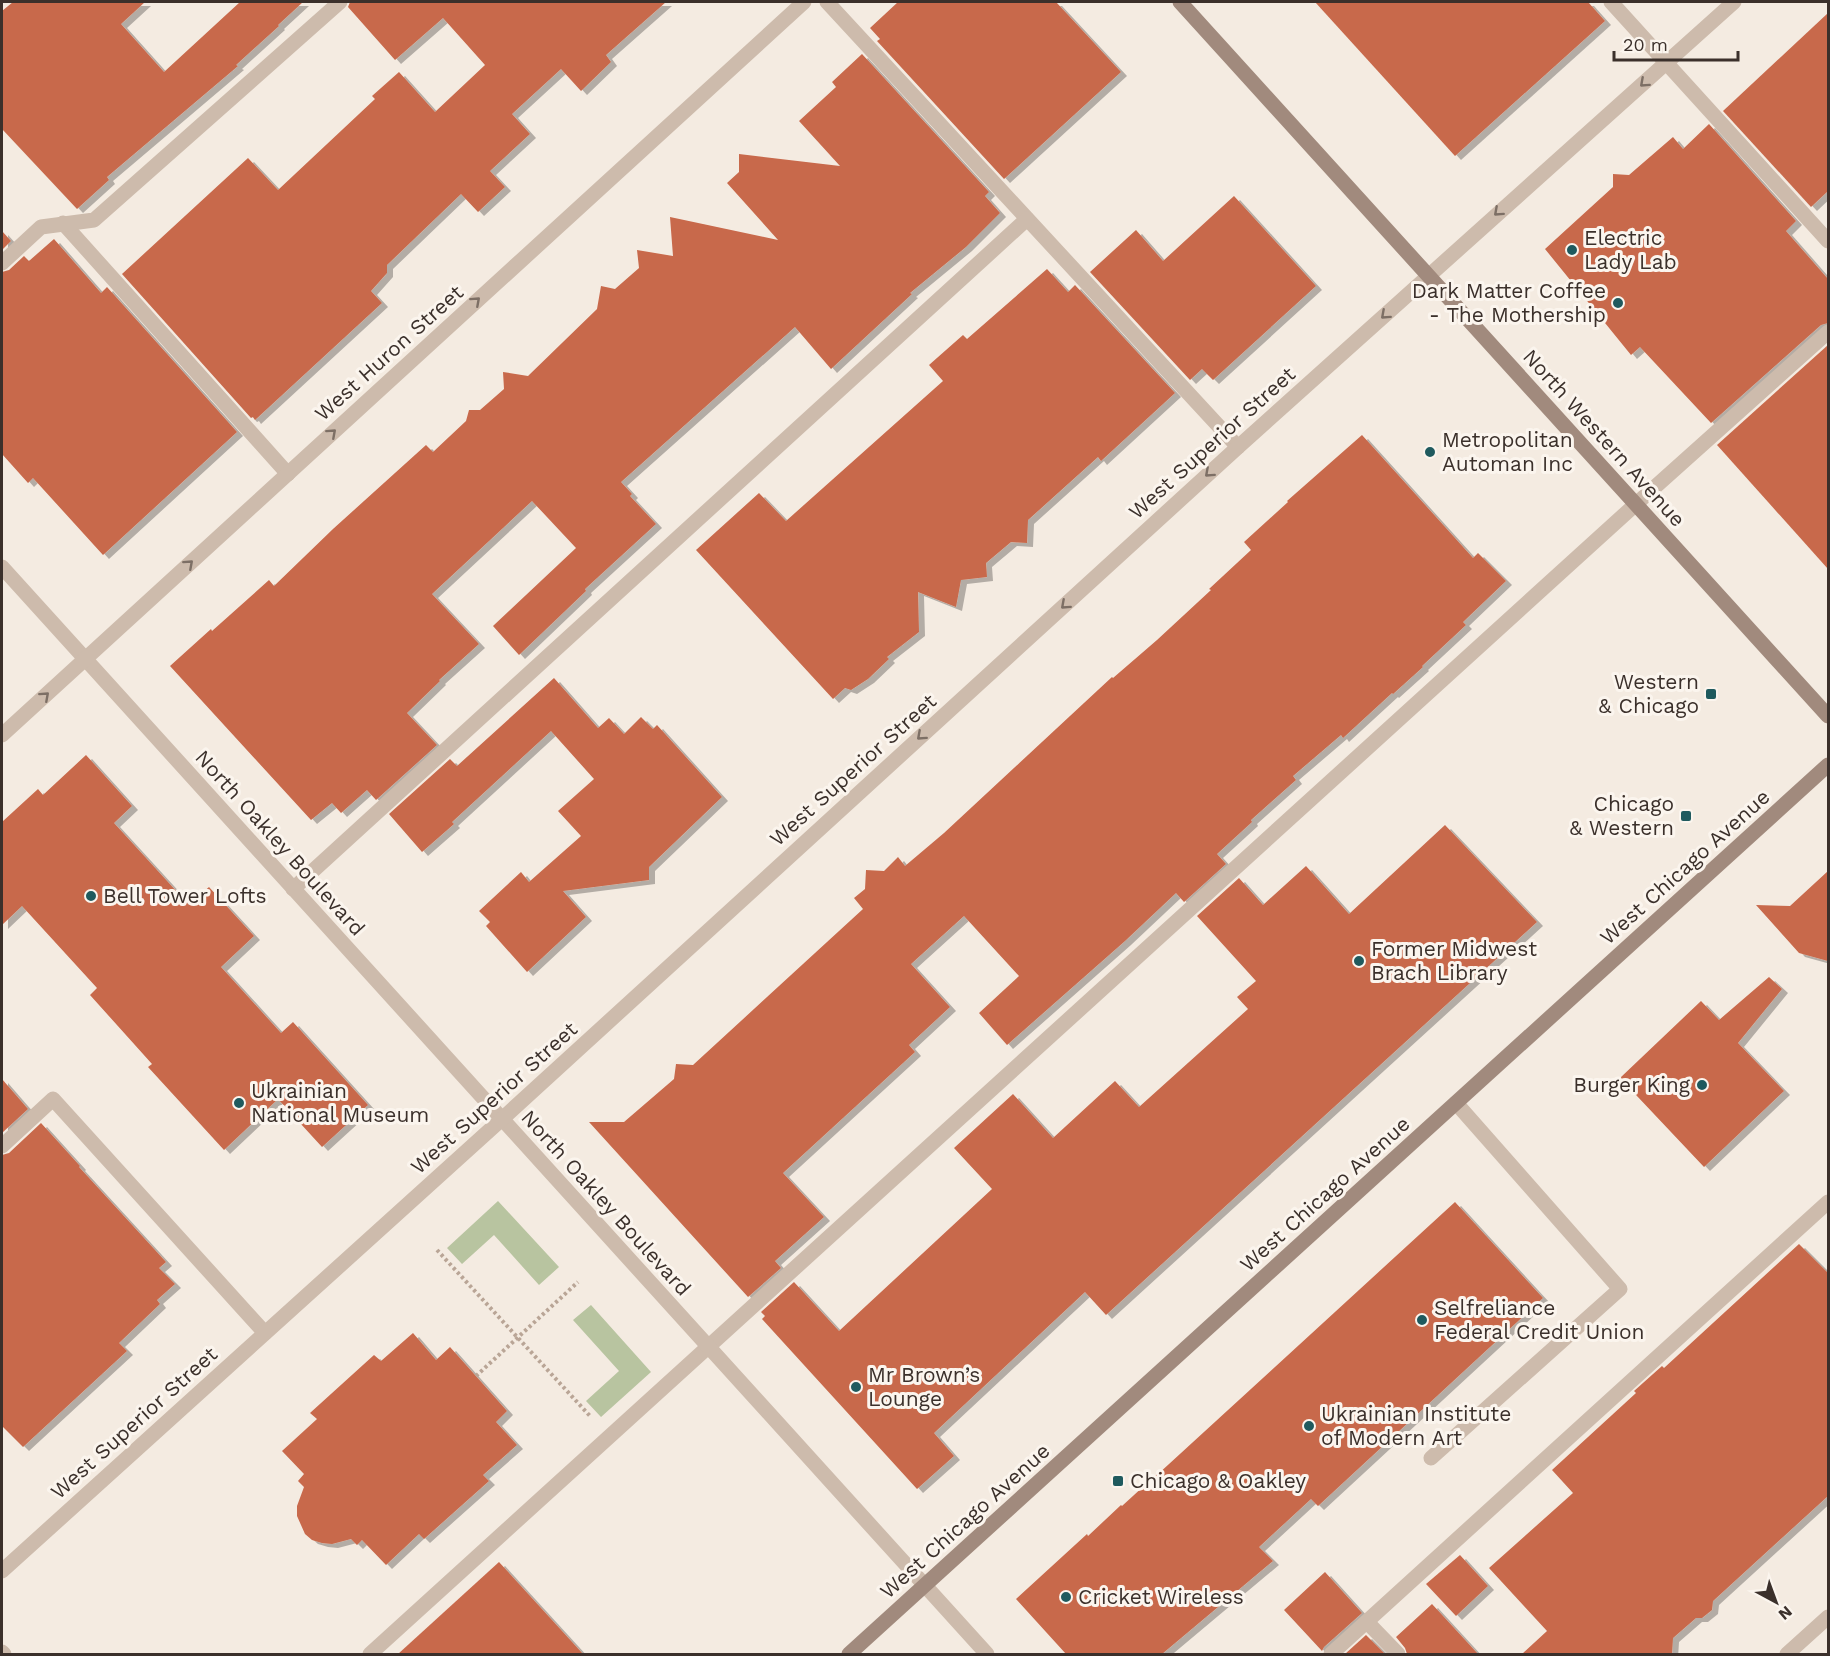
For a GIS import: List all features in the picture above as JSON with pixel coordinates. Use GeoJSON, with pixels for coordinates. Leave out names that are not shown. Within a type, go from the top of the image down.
{"type":"FeatureCollection","features":[{"type":"Feature","properties":{"kind":"main road","name":"North Western Avenue"},"geometry":{"type":"LineString","coordinates":[[1180,2],[1828,716]]}},
{"type":"Feature","properties":{"kind":"main road","name":"West Chicago Avenue"},"geometry":{"type":"LineString","coordinates":[[849,1654],[1828,765]]}},
{"type":"Feature","properties":{"kind":"street"},"geometry":{"type":"LineString","coordinates":[[2,263],[41,226],[94,220],[340,2]]}},
{"type":"Feature","properties":{"kind":"street","name":"West Huron Street"},"geometry":{"type":"LineString","coordinates":[[2,735],[804,2]]}},
{"type":"Feature","properties":{"kind":"street"},"geometry":{"type":"LineString","coordinates":[[827,2],[1238,447]]}},
{"type":"Feature","properties":{"kind":"street"},"geometry":{"type":"LineString","coordinates":[[1611,2],[1828,241]]}},
{"type":"Feature","properties":{"kind":"street","name":"West Superior Street"},"geometry":{"type":"LineString","coordinates":[[2,1571],[502,1119],[1238,447],[1734,2]]}},
{"type":"Feature","properties":{"kind":"street"},"geometry":{"type":"LineString","coordinates":[[293,889],[1027,219]]}},
{"type":"Feature","properties":{"kind":"street"},"geometry":{"type":"LineString","coordinates":[[63,223],[288,474]]}},
{"type":"Feature","properties":{"kind":"street"},"geometry":{"type":"LineString","coordinates":[[370,1654],[1828,332]]}},
{"type":"Feature","properties":{"kind":"street","name":"North Oakley Boulevard"},"geometry":{"type":"LineString","coordinates":[[2,567],[987,1654]]}},
{"type":"Feature","properties":{"kind":"street"},"geometry":{"type":"LineString","coordinates":[[2,1146],[53,1100],[265,1333]]}},
{"type":"Feature","properties":{"kind":"street"},"geometry":{"type":"LineString","coordinates":[[1431,1458],[1620,1289],[1456,1103]]}},
{"type":"Feature","properties":{"kind":"street"},"geometry":{"type":"LineString","coordinates":[[1331,1654],[1828,1202]]}},
{"type":"Feature","properties":{"kind":"street"},"geometry":{"type":"LineString","coordinates":[[1787,1654],[1828,1617]]}},
{"type":"Feature","properties":{"kind":"street"},"geometry":{"type":"LineString","coordinates":[[1367,1622],[1398,1654]]}},
{"type":"Feature","properties":{"kind":"path"},"geometry":{"type":"LineString","coordinates":[[437,1250],[580,1405]]}},
{"type":"Feature","properties":{"kind":"path"},"geometry":{"type":"LineString","coordinates":[[476,1376],[578,1282]]}},
{"type":"Feature","properties":{"kind":"green space"},"geometry":{"type":"Polygon","coordinates":[[[498,1201],[559,1267],[539,1285],[494,1235],[462,1264],[447,1248],[498,1201]]]}},
{"type":"Feature","properties":{"kind":"green space"},"geometry":{"type":"Polygon","coordinates":[[[591,1305],[651,1372],[601,1417],[586,1401],[619,1371],[573,1320],[591,1305]]]}},
{"type":"Feature","properties":{"kind":"building"},"geometry":{"type":"Polygon","coordinates":[[[13,2],[145,2],[121,24],[164,72],[240,2],[303,2],[236,65],[238,66],[107,177],[109,180],[77,209],[2,129],[2,11],[13,2]]]}},
{"type":"Feature","properties":{"kind":"building"},"geometry":{"type":"Polygon","coordinates":[[[350,2],[666,2],[606,55],[611,62],[581,91],[561,69],[512,114],[530,134],[490,171],[505,187],[478,212],[461,194],[387,265],[387,273],[371,291],[382,303],[255,420],[122,274],[248,158],[278,190],[375,99],[372,96],[399,72],[435,112],[485,65],[443,18],[395,60],[348,7],[350,2]]]}},
{"type":"Feature","properties":{"kind":"building"},"geometry":{"type":"Polygon","coordinates":[[[898,2],[1056,2],[1121,72],[1004,179],[877,41],[880,39],[870,28],[898,2]]]}},
{"type":"Feature","properties":{"kind":"building"},"geometry":{"type":"Polygon","coordinates":[[[1315,2],[1588,2],[1605,21],[1455,156],[1315,2]]]}},
{"type":"Feature","properties":{"kind":"building"},"geometry":{"type":"Polygon","coordinates":[[[1828,13],[1828,191],[1811,207],[1723,111],[1828,13]]]}},
{"type":"Feature","properties":{"kind":"building"},"geometry":{"type":"Polygon","coordinates":[[[862,54],[989,192],[985,196],[1000,213],[966,247],[910,293],[912,294],[831,369],[795,327],[621,482],[632,494],[630,496],[656,524],[585,589],[586,591],[519,655],[493,626],[576,548],[532,501],[432,594],[479,644],[407,713],[437,745],[376,800],[367,790],[341,813],[332,803],[311,820],[170,666],[269,580],[274,586],[426,445],[433,452],[466,421],[469,410],[480,410],[504,389],[503,372],[528,376],[597,309],[601,286],[615,289],[639,268],[637,250],[673,256],[670,217],[778,240],[727,183],[739,172],[739,154],[840,166],[799,121],[836,87],[832,82],[862,54]]]}},
{"type":"Feature","properties":{"kind":"building"},"geometry":{"type":"Polygon","coordinates":[[[1709,124],[1796,221],[1786,231],[1828,279],[1828,323],[1821,325],[1711,423],[1640,347],[1631,355],[1545,249],[1613,187],[1613,174],[1629,175],[1673,137],[1683,149],[1709,124]]]}},
{"type":"Feature","properties":{"kind":"building"},"geometry":{"type":"Polygon","coordinates":[[[1234,196],[1316,286],[1213,380],[1202,369],[1190,380],[1090,272],[1136,230],[1163,261],[1234,196]]]}},
{"type":"Feature","properties":{"kind":"building"},"geometry":{"type":"Polygon","coordinates":[[[2,231],[11,241],[2,250],[2,231]]]}},
{"type":"Feature","properties":{"kind":"building"},"geometry":{"type":"Polygon","coordinates":[[[54,239],[101,293],[107,287],[237,432],[103,555],[33,478],[28,483],[2,454],[2,272],[9,270],[24,256],[29,261],[54,239]]]}},
{"type":"Feature","properties":{"kind":"building"},"geometry":{"type":"Polygon","coordinates":[[[1047,269],[1068,292],[1075,285],[1175,393],[1101,461],[1098,457],[1028,520],[1027,543],[1011,542],[986,563],[987,577],[961,580],[956,607],[918,592],[919,632],[887,657],[889,659],[868,679],[851,690],[845,688],[833,699],[696,550],[759,493],[786,521],[943,381],[929,365],[963,335],[967,339],[1047,269]]]}},
{"type":"Feature","properties":{"kind":"building"},"geometry":{"type":"Polygon","coordinates":[[[1828,345],[1828,569],[1717,445],[1828,345]]]}},
{"type":"Feature","properties":{"kind":"building"},"geometry":{"type":"Polygon","coordinates":[[[1362,435],[1473,558],[1478,553],[1506,581],[1463,622],[1466,625],[1423,667],[1343,738],[1341,735],[1293,776],[1296,780],[1217,854],[1226,864],[1184,902],[1176,893],[1007,1045],[979,1013],[1019,976],[964,916],[911,964],[950,1007],[909,1045],[915,1052],[783,1173],[824,1217],[775,1261],[781,1268],[748,1297],[589,1122],[624,1122],[674,1079],[676,1064],[693,1065],[863,909],[854,898],[865,889],[866,870],[884,871],[898,857],[905,866],[944,833],[1112,677],[1157,640],[1211,590],[1209,589],[1251,550],[1244,542],[1362,435]]]}},
{"type":"Feature","properties":{"kind":"building"},"geometry":{"type":"Polygon","coordinates":[[[554,678],[598,728],[609,718],[624,734],[641,717],[653,729],[657,725],[722,797],[649,867],[649,880],[563,891],[586,917],[527,972],[486,926],[490,922],[479,911],[521,872],[529,882],[581,836],[558,811],[594,779],[551,731],[422,852],[389,814],[450,759],[457,766],[554,678]]]}},
{"type":"Feature","properties":{"kind":"building","name":"Bell Tower Lofts"},"geometry":{"type":"Polygon","coordinates":[[[86,755],[132,806],[114,823],[189,905],[209,887],[254,936],[221,967],[281,1033],[293,1022],[368,1105],[322,1147],[278,1099],[224,1150],[148,1067],[152,1064],[90,995],[97,988],[22,906],[2,925],[2,822],[38,789],[43,795],[86,755]]]}},
{"type":"Feature","properties":{"kind":"building"},"geometry":{"type":"Polygon","coordinates":[[[1445,825],[1537,922],[1106,1315],[1085,1292],[934,1433],[954,1456],[917,1489],[762,1319],[765,1316],[761,1312],[794,1282],[839,1331],[992,1189],[954,1148],[1013,1094],[1053,1138],[1115,1081],[1139,1107],[1248,1009],[1237,997],[1256,981],[1197,916],[1239,878],[1263,905],[1306,866],[1349,914],[1445,825]]]}},
{"type":"Feature","properties":{"kind":"building"},"geometry":{"type":"Polygon","coordinates":[[[1828,871],[1828,961],[1799,953],[1756,905],[1790,906],[1828,871]]]}},
{"type":"Feature","properties":{"kind":"building","name":"Burger King"},"geometry":{"type":"Polygon","coordinates":[[[1769,977],[1782,989],[1738,1043],[1784,1091],[1704,1167],[1620,1078],[1701,1001],[1719,1020],[1769,977]]]}},
{"type":"Feature","properties":{"kind":"building"},"geometry":{"type":"Polygon","coordinates":[[[2,1079],[28,1109],[2,1133],[2,1079]]]}},
{"type":"Feature","properties":{"kind":"building"},"geometry":{"type":"Polygon","coordinates":[[[41,1123],[166,1262],[159,1268],[175,1284],[157,1300],[160,1304],[119,1343],[127,1351],[23,1447],[2,1426],[2,1155],[9,1153],[41,1123]]]}},
{"type":"Feature","properties":{"kind":"building"},"geometry":{"type":"Polygon","coordinates":[[[1455,1202],[1543,1298],[1318,1506],[1311,1499],[1259,1547],[1273,1561],[1162,1654],[1066,1654],[1016,1599],[1087,1534],[1088,1536],[1157,1475],[1455,1202]]]}},
{"type":"Feature","properties":{"kind":"building"},"geometry":{"type":"Polygon","coordinates":[[[1799,1244],[1828,1273],[1828,1496],[1713,1601],[1712,1610],[1702,1618],[1696,1618],[1673,1638],[1672,1654],[1522,1654],[1547,1631],[1489,1568],[1573,1493],[1552,1470],[1636,1393],[1634,1391],[1662,1366],[1664,1368],[1799,1244]]]}},
{"type":"Feature","properties":{"kind":"building"},"geometry":{"type":"Polygon","coordinates":[[[413,1333],[436,1360],[450,1347],[507,1411],[496,1422],[517,1445],[483,1475],[489,1481],[424,1539],[419,1534],[386,1565],[362,1540],[357,1545],[351,1539],[332,1544],[322,1543],[312,1540],[305,1534],[297,1516],[297,1506],[304,1487],[298,1481],[304,1474],[282,1451],[317,1419],[310,1413],[374,1355],[381,1361],[413,1333]]]}},
{"type":"Feature","properties":{"kind":"building"},"geometry":{"type":"Polygon","coordinates":[[[1460,1555],[1488,1586],[1456,1616],[1426,1584],[1460,1555]]]}},
{"type":"Feature","properties":{"kind":"building"},"geometry":{"type":"Polygon","coordinates":[[[499,1562],[583,1654],[398,1654],[499,1562]]]}},
{"type":"Feature","properties":{"kind":"building"},"geometry":{"type":"Polygon","coordinates":[[[1325,1572],[1362,1613],[1322,1651],[1284,1610],[1325,1572]]]}},
{"type":"Feature","properties":{"kind":"building"},"geometry":{"type":"Polygon","coordinates":[[[1432,1604],[1478,1654],[1407,1654],[1396,1637],[1432,1604]]]}},
{"type":"Feature","properties":{"kind":"building"},"geometry":{"type":"Polygon","coordinates":[[[1366,1635],[1385,1654],[1345,1654],[1366,1635]]]}},
{"type":"Feature","properties":{"kind":"place","name":"Electric Lady Lab"},"geometry":{"type":"Point","coordinates":[1572,250]}},
{"type":"Feature","properties":{"kind":"place","name":"Dark Matter Coffee - The Mothership"},"geometry":{"type":"Point","coordinates":[1618,303]}},
{"type":"Feature","properties":{"kind":"place","name":"Metropolitan Automan Inc"},"geometry":{"type":"Point","coordinates":[1430,452]}},
{"type":"Feature","properties":{"kind":"place","name":"Western & Chicago"},"geometry":{"type":"Point","coordinates":[1711,694]}},
{"type":"Feature","properties":{"kind":"place","name":"Chicago & Western"},"geometry":{"type":"Point","coordinates":[1686,816]}},
{"type":"Feature","properties":{"kind":"place","name":"Bell Tower Lofts"},"geometry":{"type":"Point","coordinates":[91,896]}},
{"type":"Feature","properties":{"kind":"place","name":"Former Midwest Brach Library"},"geometry":{"type":"Point","coordinates":[1359,961]}},
{"type":"Feature","properties":{"kind":"place","name":"Burger King"},"geometry":{"type":"Point","coordinates":[1702,1085]}},
{"type":"Feature","properties":{"kind":"place","name":"Ukrainian National Museum"},"geometry":{"type":"Point","coordinates":[239,1103]}},
{"type":"Feature","properties":{"kind":"place","name":"Selfreliance Federal Credit Union"},"geometry":{"type":"Point","coordinates":[1422,1320]}},
{"type":"Feature","properties":{"kind":"place","name":"Mr Brown’s Lounge"},"geometry":{"type":"Point","coordinates":[856,1387]}},
{"type":"Feature","properties":{"kind":"place","name":"Ukrainian Institute of Modern Art"},"geometry":{"type":"Point","coordinates":[1309,1426]}},
{"type":"Feature","properties":{"kind":"place","name":"Chicago & Oakley"},"geometry":{"type":"Point","coordinates":[1118,1481]}},
{"type":"Feature","properties":{"kind":"place","name":"Cricket Wireless"},"geometry":{"type":"Point","coordinates":[1066,1597]}}]}
